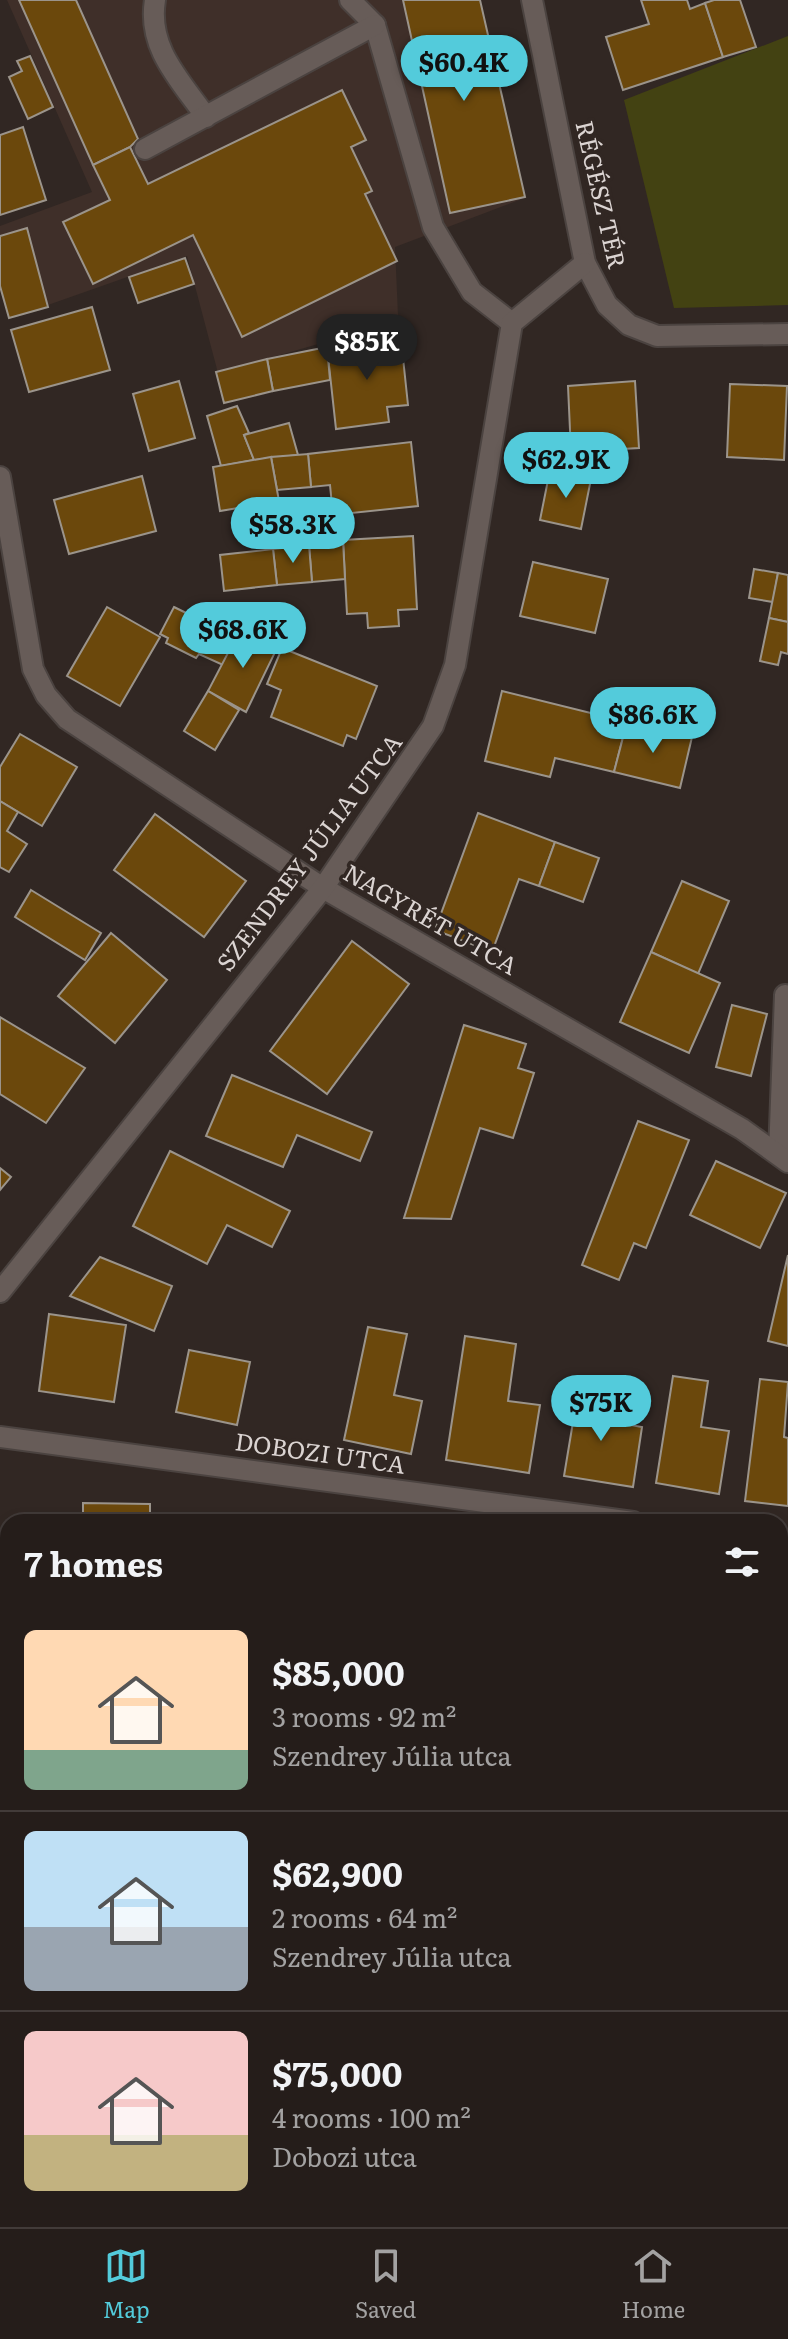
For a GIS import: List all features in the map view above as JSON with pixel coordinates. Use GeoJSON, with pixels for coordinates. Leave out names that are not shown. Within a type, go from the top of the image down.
{"type":"FeatureCollection","features":[{"type":"Feature","properties":{"kind":"street"},"geometry":{"type":"LineString","coordinates":[[155,0],[153,26],[157,46],[206,117]]}},
{"type":"Feature","properties":{"kind":"street"},"geometry":{"type":"LineString","coordinates":[[350,0],[375,25],[433,227],[472,292],[512,323],[585,263]]}},
{"type":"Feature","properties":{"kind":"street","name":"RÉGÉSZ TÉR"},"geometry":{"type":"LineString","coordinates":[[532,0],[585,263],[607,305],[629,325],[657,336],[788,334]]}},
{"type":"Feature","properties":{"kind":"street"},"geometry":{"type":"LineString","coordinates":[[145,149],[375,25]]}},
{"type":"Feature","properties":{"kind":"street","name":"SZENDREY JÚLIA UTCA"},"geometry":{"type":"LineString","coordinates":[[0,1292],[323,888],[419,751],[445,696],[455,665],[512,323]]}},
{"type":"Feature","properties":{"kind":"street","name":"NAGYRÉT UTCA"},"geometry":{"type":"LineString","coordinates":[[0,477],[33,669],[46,695],[80,730],[323,888],[742,1129],[783,1158]]}},
{"type":"Feature","properties":{"kind":"street"},"geometry":{"type":"LineString","coordinates":[[783,1158],[785,995]]}},
{"type":"Feature","properties":{"kind":"street","name":"DOBOZI UTCA"},"geometry":{"type":"LineString","coordinates":[[0,1437],[573,1514]]}},
{"type":"Feature","properties":{"kind":"shaded area"},"geometry":{"type":"Polygon","coordinates":[[[7,0],[478,0],[522,199],[395,247],[399,338],[332,340],[218,373],[187,256],[11,318],[0,271],[0,226],[92,192],[7,0]]]}},
{"type":"Feature","properties":{"kind":"shaded area"},"geometry":{"type":"Polygon","coordinates":[[[788,36],[788,305],[674,308],[624,100],[788,36]]]}},
{"type":"Feature","properties":{"kind":"building"},"geometry":{"type":"Polygon","coordinates":[[[19,0],[76,0],[138,139],[130,147],[93,165],[19,0]]]}},
{"type":"Feature","properties":{"kind":"building"},"geometry":{"type":"Polygon","coordinates":[[[403,0],[480,0],[525,197],[450,213],[403,0]]]}},
{"type":"Feature","properties":{"kind":"building"},"geometry":{"type":"Polygon","coordinates":[[[641,0],[687,0],[690,9],[705,3],[723,57],[623,90],[606,37],[649,24],[641,0]]]}},
{"type":"Feature","properties":{"kind":"building"},"geometry":{"type":"Polygon","coordinates":[[[740,0],[756,47],[723,57],[705,3],[740,0]]]}},
{"type":"Feature","properties":{"kind":"building"},"geometry":{"type":"Polygon","coordinates":[[[30,56],[53,107],[28,119],[9,77],[22,71],[17,61],[30,56]]]}},
{"type":"Feature","properties":{"kind":"building"},"geometry":{"type":"Polygon","coordinates":[[[342,90],[366,140],[351,147],[372,191],[365,194],[397,261],[242,337],[193,235],[93,284],[63,222],[110,200],[93,165],[130,147],[148,184],[342,90]]]}},
{"type":"Feature","properties":{"kind":"building"},"geometry":{"type":"Polygon","coordinates":[[[23,127],[46,200],[0,215],[0,135],[23,127]]]}},
{"type":"Feature","properties":{"kind":"building"},"geometry":{"type":"Polygon","coordinates":[[[27,228],[48,307],[9,318],[0,286],[0,236],[27,228]]]}},
{"type":"Feature","properties":{"kind":"building"},"geometry":{"type":"Polygon","coordinates":[[[185,258],[194,284],[138,303],[129,277],[185,258]]]}},
{"type":"Feature","properties":{"kind":"building"},"geometry":{"type":"Polygon","coordinates":[[[92,307],[110,370],[29,392],[11,330],[92,307]]]}},
{"type":"Feature","properties":{"kind":"building"},"geometry":{"type":"Polygon","coordinates":[[[401,339],[408,405],[387,407],[389,422],[336,429],[327,347],[401,339]]]}},
{"type":"Feature","properties":{"kind":"building"},"geometry":{"type":"Polygon","coordinates":[[[327,347],[330,380],[273,391],[267,359],[327,347]]]}},
{"type":"Feature","properties":{"kind":"building"},"geometry":{"type":"Polygon","coordinates":[[[267,359],[273,391],[224,403],[216,372],[267,359]]]}},
{"type":"Feature","properties":{"kind":"building"},"geometry":{"type":"Polygon","coordinates":[[[179,381],[195,438],[149,451],[133,394],[179,381]]]}},
{"type":"Feature","properties":{"kind":"building"},"geometry":{"type":"Polygon","coordinates":[[[635,381],[639,448],[571,452],[568,386],[635,381]]]}},
{"type":"Feature","properties":{"kind":"building"},"geometry":{"type":"Polygon","coordinates":[[[730,384],[787,386],[784,460],[727,457],[730,384]]]}},
{"type":"Feature","properties":{"kind":"building"},"geometry":{"type":"Polygon","coordinates":[[[237,406],[249,433],[244,435],[254,460],[221,466],[207,416],[237,406]]]}},
{"type":"Feature","properties":{"kind":"building"},"geometry":{"type":"Polygon","coordinates":[[[289,423],[298,455],[254,460],[244,435],[289,423]]]}},
{"type":"Feature","properties":{"kind":"building"},"geometry":{"type":"Polygon","coordinates":[[[411,442],[418,506],[333,515],[330,485],[311,487],[308,454],[411,442]]]}},
{"type":"Feature","properties":{"kind":"building"},"geometry":{"type":"Polygon","coordinates":[[[308,454],[311,487],[277,490],[271,457],[308,454]]]}},
{"type":"Feature","properties":{"kind":"building"},"geometry":{"type":"Polygon","coordinates":[[[271,457],[279,501],[220,511],[213,467],[271,457]]]}},
{"type":"Feature","properties":{"kind":"building"},"geometry":{"type":"Polygon","coordinates":[[[550,470],[591,479],[581,529],[540,520],[550,470]]]}},
{"type":"Feature","properties":{"kind":"building"},"geometry":{"type":"Polygon","coordinates":[[[142,476],[156,531],[69,554],[54,500],[142,476]]]}},
{"type":"Feature","properties":{"kind":"building"},"geometry":{"type":"Polygon","coordinates":[[[413,536],[417,609],[398,610],[399,626],[368,628],[367,613],[347,614],[343,540],[413,536]]]}},
{"type":"Feature","properties":{"kind":"building"},"geometry":{"type":"Polygon","coordinates":[[[343,540],[345,579],[312,582],[309,545],[343,540]]]}},
{"type":"Feature","properties":{"kind":"building"},"geometry":{"type":"Polygon","coordinates":[[[309,545],[312,582],[277,585],[273,549],[309,545]]]}},
{"type":"Feature","properties":{"kind":"building"},"geometry":{"type":"Polygon","coordinates":[[[273,549],[277,585],[224,591],[220,555],[273,549]]]}},
{"type":"Feature","properties":{"kind":"building"},"geometry":{"type":"Polygon","coordinates":[[[533,562],[608,579],[595,633],[520,616],[533,562]]]}},
{"type":"Feature","properties":{"kind":"building"},"geometry":{"type":"Polygon","coordinates":[[[754,569],[778,573],[773,602],[749,598],[754,569]]]}},
{"type":"Feature","properties":{"kind":"building"},"geometry":{"type":"Polygon","coordinates":[[[778,573],[788,575],[788,622],[769,618],[778,573]]]}},
{"type":"Feature","properties":{"kind":"building"},"geometry":{"type":"Polygon","coordinates":[[[107,607],[160,637],[120,706],[67,676],[107,607]]]}},
{"type":"Feature","properties":{"kind":"building"},"geometry":{"type":"Polygon","coordinates":[[[174,607],[237,638],[223,665],[199,654],[196,658],[166,643],[168,638],[160,634],[174,607]]]}},
{"type":"Feature","properties":{"kind":"building"},"geometry":{"type":"Polygon","coordinates":[[[769,618],[788,622],[788,654],[781,652],[778,665],[760,661],[769,618]]]}},
{"type":"Feature","properties":{"kind":"building"},"geometry":{"type":"Polygon","coordinates":[[[241,628],[278,646],[246,712],[208,691],[241,628]]]}},
{"type":"Feature","properties":{"kind":"building"},"geometry":{"type":"Polygon","coordinates":[[[282,648],[377,686],[356,739],[347,735],[343,746],[271,717],[281,690],[267,684],[282,648]]]}},
{"type":"Feature","properties":{"kind":"building"},"geometry":{"type":"Polygon","coordinates":[[[208,691],[239,710],[215,750],[184,731],[208,691]]]}},
{"type":"Feature","properties":{"kind":"building"},"geometry":{"type":"Polygon","coordinates":[[[502,691],[627,722],[614,772],[555,758],[550,777],[485,761],[502,691]]]}},
{"type":"Feature","properties":{"kind":"building"},"geometry":{"type":"Polygon","coordinates":[[[627,722],[692,737],[680,788],[614,772],[627,722]]]}},
{"type":"Feature","properties":{"kind":"building"},"geometry":{"type":"Polygon","coordinates":[[[20,734],[77,767],[42,826],[0,801],[0,767],[20,734]]]}},
{"type":"Feature","properties":{"kind":"building"},"geometry":{"type":"Polygon","coordinates":[[[0,801],[18,812],[7,831],[27,844],[9,872],[0,867],[0,801]]]}},
{"type":"Feature","properties":{"kind":"building"},"geometry":{"type":"Polygon","coordinates":[[[478,813],[555,842],[539,886],[519,879],[492,952],[435,930],[478,813]]]}},
{"type":"Feature","properties":{"kind":"building"},"geometry":{"type":"Polygon","coordinates":[[[155,814],[246,881],[204,937],[114,870],[155,814]]]}},
{"type":"Feature","properties":{"kind":"building"},"geometry":{"type":"Polygon","coordinates":[[[555,842],[599,858],[583,902],[539,886],[555,842]]]}},
{"type":"Feature","properties":{"kind":"building"},"geometry":{"type":"Polygon","coordinates":[[[682,881],[729,901],[698,974],[651,952],[682,881]]]}},
{"type":"Feature","properties":{"kind":"building"},"geometry":{"type":"Polygon","coordinates":[[[31,890],[101,933],[85,960],[15,917],[31,890]]]}},
{"type":"Feature","properties":{"kind":"building"},"geometry":{"type":"Polygon","coordinates":[[[111,933],[167,980],[115,1043],[58,996],[111,933]]]}},
{"type":"Feature","properties":{"kind":"building"},"geometry":{"type":"Polygon","coordinates":[[[352,941],[409,984],[327,1094],[270,1051],[352,941]]]}},
{"type":"Feature","properties":{"kind":"building"},"geometry":{"type":"Polygon","coordinates":[[[651,952],[720,983],[689,1053],[620,1022],[651,952]]]}},
{"type":"Feature","properties":{"kind":"building"},"geometry":{"type":"Polygon","coordinates":[[[732,1005],[767,1014],[751,1076],[716,1067],[732,1005]]]}},
{"type":"Feature","properties":{"kind":"building"},"geometry":{"type":"Polygon","coordinates":[[[0,1017],[85,1068],[46,1123],[0,1094],[0,1017]]]}},
{"type":"Feature","properties":{"kind":"building"},"geometry":{"type":"Polygon","coordinates":[[[464,1025],[526,1044],[518,1068],[534,1073],[513,1138],[480,1128],[451,1219],[404,1218],[464,1025]]]}},
{"type":"Feature","properties":{"kind":"building"},"geometry":{"type":"Polygon","coordinates":[[[232,1075],[372,1132],[360,1161],[297,1135],[283,1167],[206,1136],[232,1075]]]}},
{"type":"Feature","properties":{"kind":"building"},"geometry":{"type":"Polygon","coordinates":[[[638,1121],[689,1140],[646,1248],[634,1243],[619,1280],[582,1265],[638,1121]]]}},
{"type":"Feature","properties":{"kind":"building"},"geometry":{"type":"Polygon","coordinates":[[[170,1151],[290,1211],[272,1247],[227,1225],[207,1264],[133,1226],[170,1151]]]}},
{"type":"Feature","properties":{"kind":"building"},"geometry":{"type":"Polygon","coordinates":[[[716,1161],[786,1193],[760,1248],[690,1215],[716,1161]]]}},
{"type":"Feature","properties":{"kind":"building"},"geometry":{"type":"Polygon","coordinates":[[[0,1168],[11,1177],[0,1190],[0,1168]]]}},
{"type":"Feature","properties":{"kind":"building"},"geometry":{"type":"Polygon","coordinates":[[[788,1255],[788,1346],[768,1341],[788,1255]]]}},
{"type":"Feature","properties":{"kind":"building"},"geometry":{"type":"Polygon","coordinates":[[[100,1257],[172,1286],[154,1331],[70,1296],[100,1257]]]}},
{"type":"Feature","properties":{"kind":"building"},"geometry":{"type":"Polygon","coordinates":[[[49,1314],[126,1325],[114,1402],[39,1391],[49,1314]]]}},
{"type":"Feature","properties":{"kind":"building"},"geometry":{"type":"Polygon","coordinates":[[[368,1327],[407,1334],[394,1395],[422,1401],[411,1454],[344,1440],[368,1327]]]}},
{"type":"Feature","properties":{"kind":"building"},"geometry":{"type":"Polygon","coordinates":[[[465,1336],[516,1344],[508,1401],[540,1405],[529,1473],[446,1460],[465,1336]]]}},
{"type":"Feature","properties":{"kind":"building"},"geometry":{"type":"Polygon","coordinates":[[[189,1350],[250,1362],[237,1425],[176,1412],[189,1350]]]}},
{"type":"Feature","properties":{"kind":"building"},"geometry":{"type":"Polygon","coordinates":[[[673,1376],[708,1381],[701,1427],[729,1431],[719,1494],[656,1483],[673,1376]]]}},
{"type":"Feature","properties":{"kind":"building"},"geometry":{"type":"Polygon","coordinates":[[[760,1379],[788,1382],[784,1437],[788,1438],[788,1506],[745,1501],[760,1379]]]}},
{"type":"Feature","properties":{"kind":"building"},"geometry":{"type":"Polygon","coordinates":[[[579,1386],[607,1391],[602,1420],[642,1427],[633,1487],[564,1476],[579,1386]]]}},
{"type":"Feature","properties":{"kind":"building"},"geometry":{"type":"Polygon","coordinates":[[[83,1503],[150,1504],[150,1514],[83,1514],[83,1503]]]}}]}
